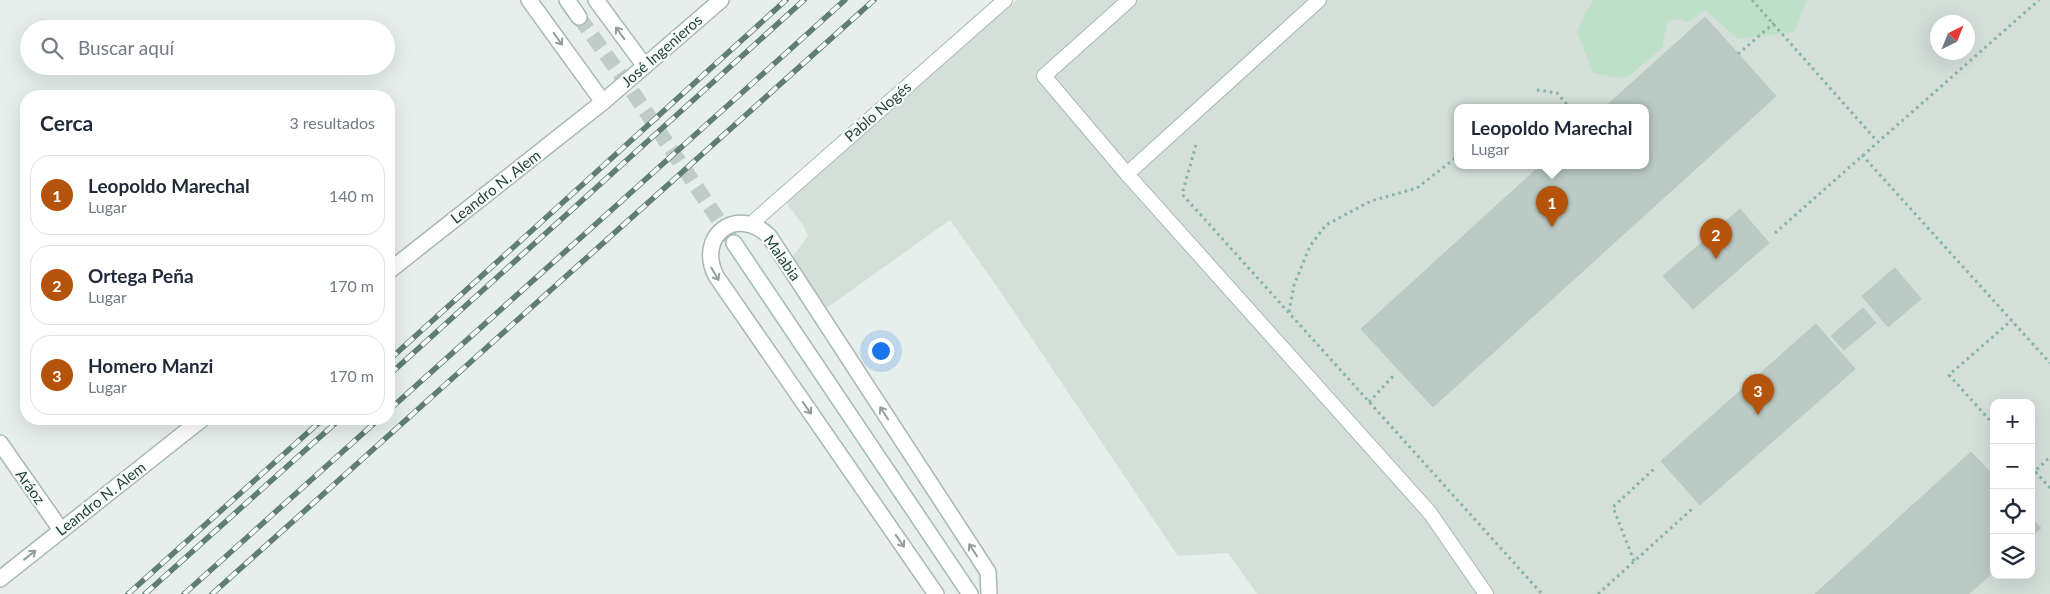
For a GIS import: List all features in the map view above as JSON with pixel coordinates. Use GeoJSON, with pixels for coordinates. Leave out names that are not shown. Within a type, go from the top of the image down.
{"type":"FeatureCollection","features":[{"type":"Feature","properties":{"kind":"street"},"geometry":{"type":"LineString","coordinates":[[529,0],[603,102]]}},
{"type":"Feature","properties":{"kind":"street"},"geometry":{"type":"LineString","coordinates":[[566,0],[579,17]]}},
{"type":"Feature","properties":{"kind":"street"},"geometry":{"type":"LineString","coordinates":[[596,0],[644,65]]}},
{"type":"Feature","properties":{"kind":"street","name":"José Ingenieros"},"geometry":{"type":"LineString","coordinates":[[603,102],[720,0]]}},
{"type":"Feature","properties":{"kind":"street","name":"Leandro N. Alem"},"geometry":{"type":"LineString","coordinates":[[395,266],[603,102]]}},
{"type":"Feature","properties":{"kind":"street","name":"Malabia"},"geometry":{"type":"LineString","coordinates":[[936,594],[716,276],[710,264],[713,240],[721,230],[730,224],[752,224],[769,236],[988,572],[989,594]]}},
{"type":"Feature","properties":{"kind":"street","name":"Malabia"},"geometry":{"type":"LineString","coordinates":[[734,243],[970,594]]}},
{"type":"Feature","properties":{"kind":"street","name":"Leandro N. Alem"},"geometry":{"type":"LineString","coordinates":[[0,579],[194,425]]}},
{"type":"Feature","properties":{"kind":"street","name":"Aráoz"},"geometry":{"type":"LineString","coordinates":[[0,443],[61,530]]}},
{"type":"Feature","properties":{"kind":"lane","name":"Pablo Nogés"},"geometry":{"type":"LineString","coordinates":[[752,224],[1005,0]]}},
{"type":"Feature","properties":{"kind":"lane"},"geometry":{"type":"LineString","coordinates":[[1129,0],[1044,76],[1127,174],[1430,513],[1486,594]]}},
{"type":"Feature","properties":{"kind":"lane"},"geometry":{"type":"LineString","coordinates":[[1127,174],[1319,0]]}},
{"type":"Feature","properties":{"kind":"path"},"geometry":{"type":"LineString","coordinates":[[1752,0],[1877,141]]}},
{"type":"Feature","properties":{"kind":"path"},"geometry":{"type":"LineString","coordinates":[[1775,233],[2039,0]]}},
{"type":"Feature","properties":{"kind":"path"},"geometry":{"type":"LineString","coordinates":[[1738,54],[1774,23]]}},
{"type":"Feature","properties":{"kind":"path"},"geometry":{"type":"LineString","coordinates":[[1537,90],[1557,93],[1567,104]]}},
{"type":"Feature","properties":{"kind":"path"},"geometry":{"type":"LineString","coordinates":[[1210,99],[1182,194],[1542,594]]}},
{"type":"Feature","properties":{"kind":"path"},"geometry":{"type":"LineString","coordinates":[[1862,155],[2050,363]]}},
{"type":"Feature","properties":{"kind":"path"},"geometry":{"type":"LineString","coordinates":[[1289,312],[1294,285],[1310,246],[1326,224],[1371,201],[1417,188],[1454,159]]}},
{"type":"Feature","properties":{"kind":"path"},"geometry":{"type":"LineString","coordinates":[[1990,421],[1949,375],[2012,320]]}},
{"type":"Feature","properties":{"kind":"path"},"geometry":{"type":"LineString","coordinates":[[1368,402],[1395,374]]}},
{"type":"Feature","properties":{"kind":"path"},"geometry":{"type":"LineString","coordinates":[[2035,467],[2050,457]]}},
{"type":"Feature","properties":{"kind":"path"},"geometry":{"type":"LineString","coordinates":[[1634,561],[1613,507],[1655,468]]}},
{"type":"Feature","properties":{"kind":"path"},"geometry":{"type":"LineString","coordinates":[[2035,472],[2050,488]]}},
{"type":"Feature","properties":{"kind":"path"},"geometry":{"type":"LineString","coordinates":[[1598,594],[1692,509]]}},
{"type":"Feature","properties":{"kind":"shaded area"},"geometry":{"type":"Polygon","coordinates":[[[1017,0],[2050,0],[2050,594],[1257,594],[1228,553],[1178,556],[1000,291],[950,220],[824,310],[790,260],[808,236],[803,225],[784,200],[1017,0]]]}},
{"type":"Feature","properties":{"kind":"green space"},"geometry":{"type":"Polygon","coordinates":[[[1594,0],[1807,0],[1794,32],[1738,39],[1705,10],[1687,22],[1679,19],[1668,21],[1662,48],[1629,76],[1617,78],[1593,73],[1577,32],[1583,17],[1594,0]]]}},
{"type":"Feature","properties":{"kind":"building"},"geometry":{"type":"Polygon","coordinates":[[[1705,17],[1776,96],[1433,407],[1361,329],[1537,169],[1649,169],[1649,104],[1608,104],[1705,17]]]}},
{"type":"Feature","properties":{"kind":"building"},"geometry":{"type":"Polygon","coordinates":[[[1740,209],[1769,243],[1693,309],[1663,276],[1740,209]]]}},
{"type":"Feature","properties":{"kind":"building"},"geometry":{"type":"Polygon","coordinates":[[[1895,268],[1921,299],[1888,327],[1862,296],[1895,268]]]}},
{"type":"Feature","properties":{"kind":"building"},"geometry":{"type":"Polygon","coordinates":[[[1863,308],[1876,323],[1844,350],[1831,336],[1863,308]]]}},
{"type":"Feature","properties":{"kind":"building"},"geometry":{"type":"Polygon","coordinates":[[[1816,324],[1855,369],[1700,505],[1661,461],[1816,324]]]}},
{"type":"Feature","properties":{"kind":"building"},"geometry":{"type":"Polygon","coordinates":[[[1971,452],[1990,472],[1990,575],[1969,594],[1815,594],[1971,452]]]}},
{"type":"Feature","properties":{"kind":"building"},"geometry":{"type":"Polygon","coordinates":[[[2035,522],[2041,528],[2035,533],[2035,522]]]}},
{"type":"Feature","properties":{"kind":"tunnel"},"geometry":{"type":"LineString","coordinates":[[579,17],[630,88],[734,243]]}},
{"type":"Feature","properties":{"kind":"railway"},"geometry":{"type":"LineString","coordinates":[[395,355],[786,0]]}},
{"type":"Feature","properties":{"kind":"railway"},"geometry":{"type":"LineString","coordinates":[[395,370],[804,0]]}},
{"type":"Feature","properties":{"kind":"railway"},"geometry":{"type":"LineString","coordinates":[[395,405],[845,0]]}},
{"type":"Feature","properties":{"kind":"railway"},"geometry":{"type":"LineString","coordinates":[[212,594],[874,0]]}},
{"type":"Feature","properties":{"kind":"railway"},"geometry":{"type":"LineString","coordinates":[[128,594],[316,425]]}},
{"type":"Feature","properties":{"kind":"railway"},"geometry":{"type":"LineString","coordinates":[[145,594],[333,425]]}},
{"type":"Feature","properties":{"kind":"railway"},"geometry":{"type":"LineString","coordinates":[[184,594],[372,425]]}},
{"type":"Feature","properties":{"kind":"place","name":"Leopoldo Marechal"},"geometry":{"type":"Point","coordinates":[1552,227]}},
{"type":"Feature","properties":{"kind":"place","name":"Ortega Peña"},"geometry":{"type":"Point","coordinates":[1716,259]}},
{"type":"Feature","properties":{"kind":"place","name":"Homero Manzi"},"geometry":{"type":"Point","coordinates":[1758,415]}}]}
